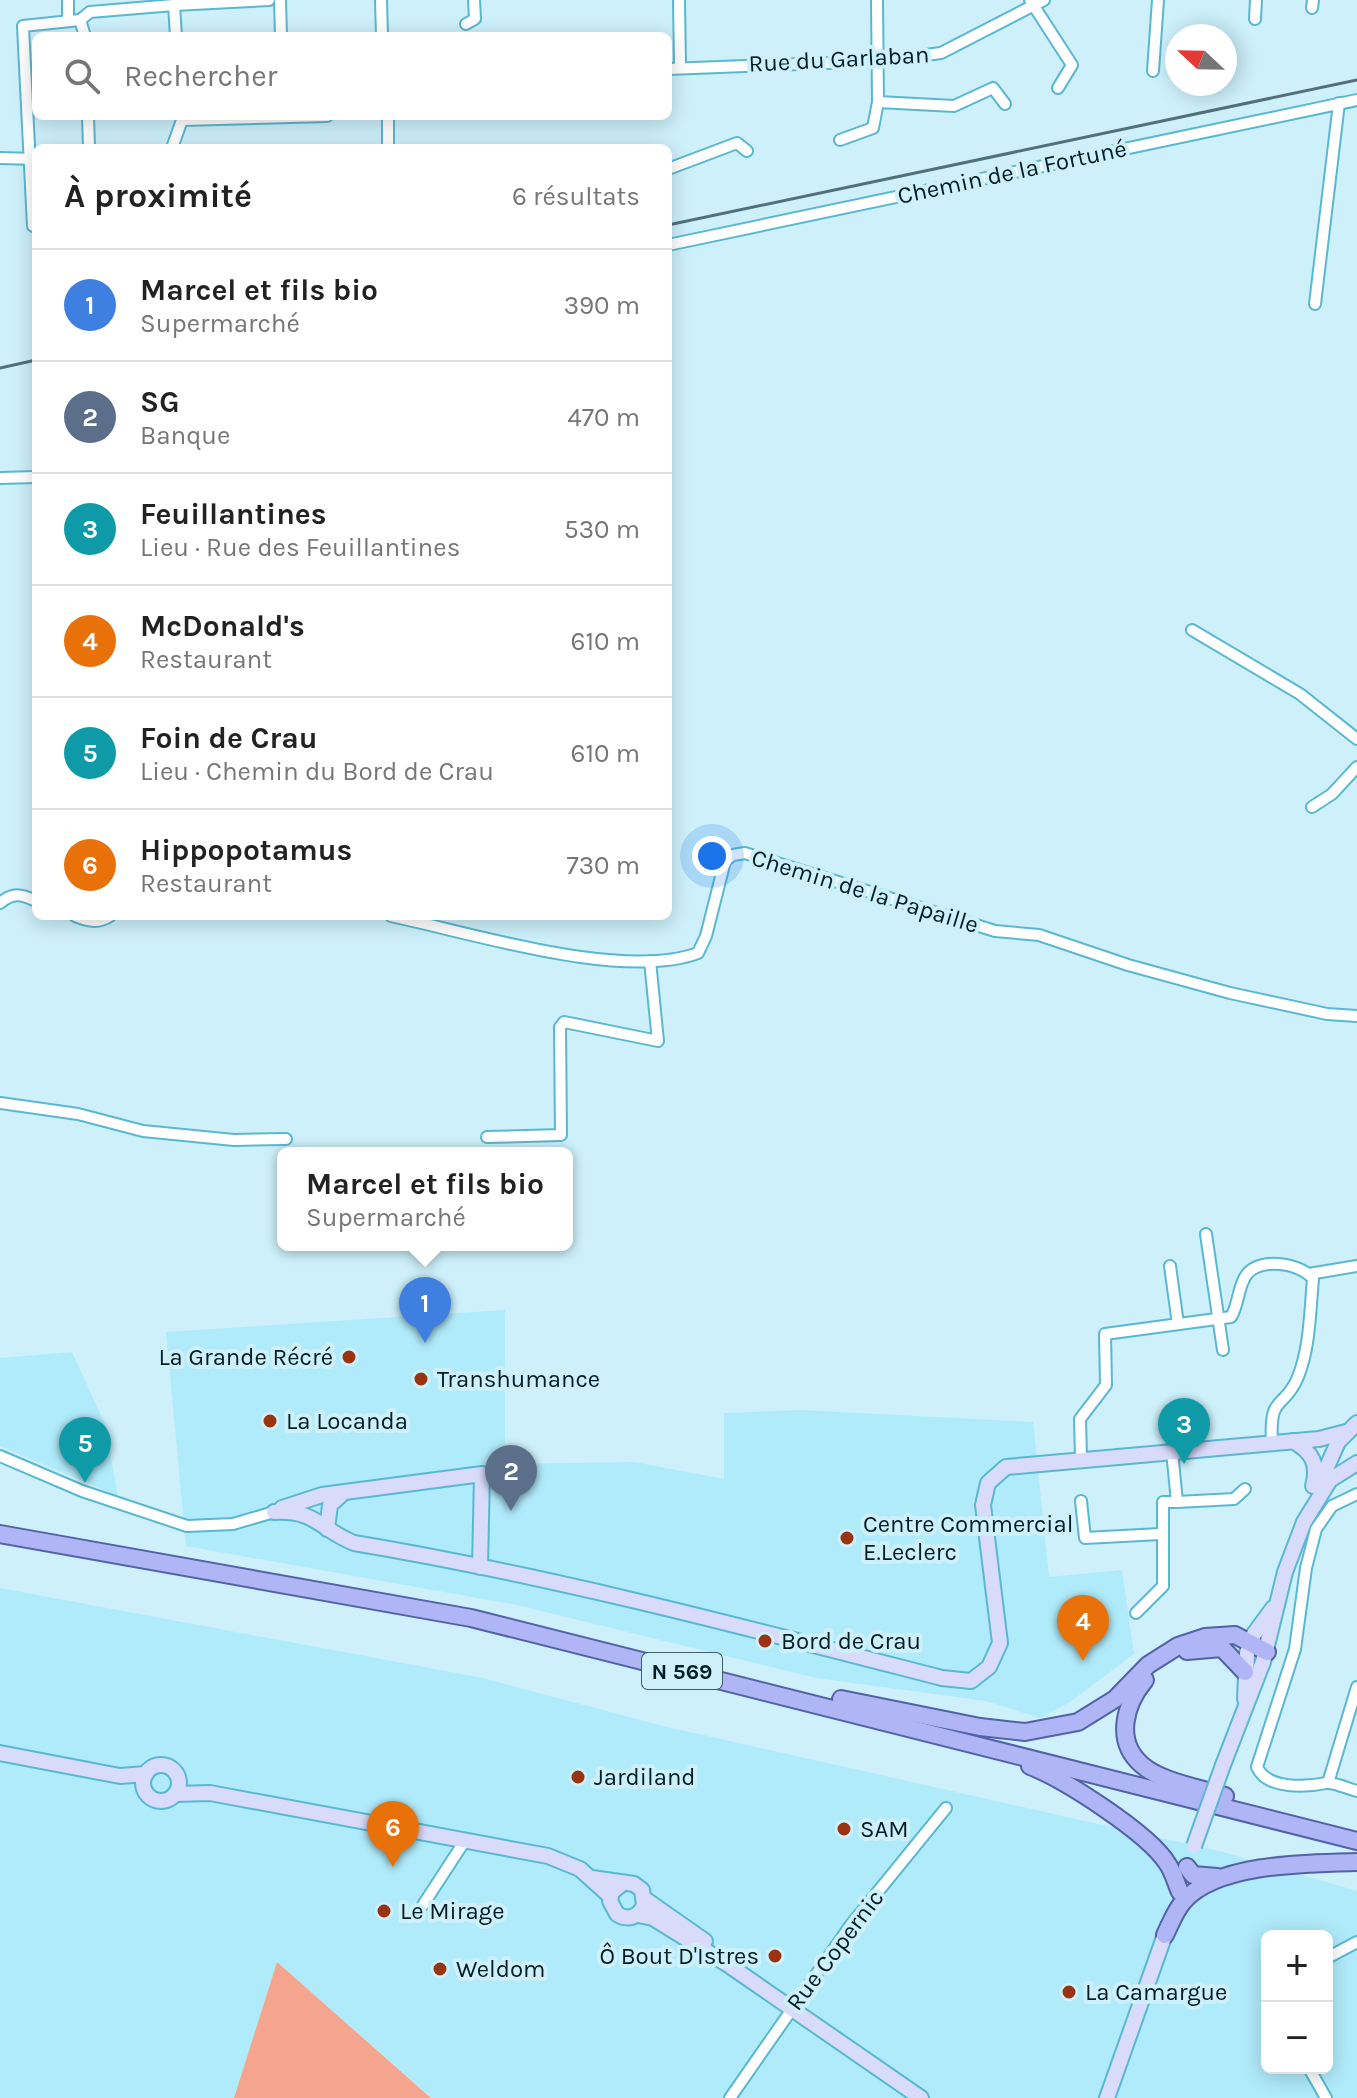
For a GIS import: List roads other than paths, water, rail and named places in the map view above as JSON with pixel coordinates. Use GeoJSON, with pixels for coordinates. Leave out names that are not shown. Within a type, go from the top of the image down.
{"type":"FeatureCollection","features":[{"type":"Feature","properties":{"kind":"main road","name":"N 569"},"geometry":{"type":"LineString","coordinates":[[0,1534],[471,1618],[1357,1841]]}},
{"type":"Feature","properties":{"kind":"main road","name":"N 569"},"geometry":{"type":"LineString","coordinates":[[665,1666],[727,1672],[896,1712],[1025,1732],[1078,1722],[1115,1699],[1148,1665],[1178,1646],[1219,1635],[1235,1635],[1243,1649]]}},
{"type":"Feature","properties":{"kind":"main road","name":"N 569"},"geometry":{"type":"LineString","coordinates":[[1267,1652],[1222,1648],[1188,1650],[1148,1676],[1135,1691],[1127,1710],[1126,1740],[1141,1765],[1165,1776],[1285,1813],[1324,1832]]}},
{"type":"Feature","properties":{"kind":"main road"},"geometry":{"type":"LineString","coordinates":[[1243,1649],[1245,1672]]}},
{"type":"Feature","properties":{"kind":"main road","name":"N 569"},"geometry":{"type":"LineString","coordinates":[[950,1737],[1050,1774],[1062,1782],[1133,1830],[1167,1862],[1180,1892]]}},
{"type":"Feature","properties":{"kind":"main road"},"geometry":{"type":"LineString","coordinates":[[1187,1867],[1193,1875],[1217,1877],[1303,1864],[1357,1862]]}},
{"type":"Feature","properties":{"kind":"main road"},"geometry":{"type":"LineString","coordinates":[[1165,1935],[1183,1901],[1217,1877]]}},
{"type":"Feature","properties":{"kind":"street"},"geometry":{"type":"LineString","coordinates":[[68,0],[68,21]]}},
{"type":"Feature","properties":{"kind":"street"},"geometry":{"type":"LineString","coordinates":[[0,158],[32,159],[23,26],[80,20],[90,12],[269,0]]}},
{"type":"Feature","properties":{"kind":"street"},"geometry":{"type":"LineString","coordinates":[[280,0],[281,32]]}},
{"type":"Feature","properties":{"kind":"street"},"geometry":{"type":"LineString","coordinates":[[381,0],[382,32]]}},
{"type":"Feature","properties":{"kind":"street"},"geometry":{"type":"LineString","coordinates":[[466,24],[475,19],[474,0]]}},
{"type":"Feature","properties":{"kind":"street"},"geometry":{"type":"LineString","coordinates":[[840,140],[873,128],[878,102],[877,0]]}},
{"type":"Feature","properties":{"kind":"street","name":"Rue du Garlaban"},"geometry":{"type":"LineString","coordinates":[[672,68],[879,61],[941,53],[1032,3],[1044,0]]}},
{"type":"Feature","properties":{"kind":"street"},"geometry":{"type":"LineString","coordinates":[[1153,71],[1158,0]]}},
{"type":"Feature","properties":{"kind":"street"},"geometry":{"type":"LineString","coordinates":[[1255,19],[1256,0]]}},
{"type":"Feature","properties":{"kind":"street"},"geometry":{"type":"LineString","coordinates":[[680,67],[683,1]]}},
{"type":"Feature","properties":{"kind":"street"},"geometry":{"type":"LineString","coordinates":[[1032,3],[1072,65],[1058,88]]}},
{"type":"Feature","properties":{"kind":"street"},"geometry":{"type":"LineString","coordinates":[[174,5],[176,32]]}},
{"type":"Feature","properties":{"kind":"street"},"geometry":{"type":"LineString","coordinates":[[80,20],[84,32]]}},
{"type":"Feature","properties":{"kind":"street"},"geometry":{"type":"LineString","coordinates":[[878,102],[954,106],[993,88],[1005,104]]}},
{"type":"Feature","properties":{"kind":"street","name":"Chemin de la Fortuné"},"geometry":{"type":"LineString","coordinates":[[672,244],[1357,100]]}},
{"type":"Feature","properties":{"kind":"street"},"geometry":{"type":"LineString","coordinates":[[1315,304],[1339,103]]}},
{"type":"Feature","properties":{"kind":"street"},"geometry":{"type":"LineString","coordinates":[[88,120],[89,144]]}},
{"type":"Feature","properties":{"kind":"street"},"geometry":{"type":"LineString","coordinates":[[173,144],[181,120]]}},
{"type":"Feature","properties":{"kind":"street"},"geometry":{"type":"LineString","coordinates":[[388,120],[388,144]]}},
{"type":"Feature","properties":{"kind":"street"},"geometry":{"type":"LineString","coordinates":[[672,167],[737,143],[747,151]]}},
{"type":"Feature","properties":{"kind":"street"},"geometry":{"type":"LineString","coordinates":[[0,478],[32,477]]}},
{"type":"Feature","properties":{"kind":"street"},"geometry":{"type":"LineString","coordinates":[[1192,630],[1300,694],[1357,739]]}},
{"type":"Feature","properties":{"kind":"street"},"geometry":{"type":"LineString","coordinates":[[1312,807],[1332,794],[1357,767]]}},
{"type":"Feature","properties":{"kind":"street","name":"Chemin de la Papaille"},"geometry":{"type":"LineString","coordinates":[[410,920],[616,964],[698,953],[706,936],[725,861],[733,855],[745,853],[995,931],[1039,935],[1128,965],[1230,993],[1327,1014],[1357,1016]]}},
{"type":"Feature","properties":{"kind":"street"},"geometry":{"type":"LineString","coordinates":[[0,903],[9,895],[20,894],[32,899]]}},
{"type":"Feature","properties":{"kind":"street"},"geometry":{"type":"LineString","coordinates":[[487,1137],[561,1135],[560,1027],[564,1022],[658,1041],[650,961]]}},
{"type":"Feature","properties":{"kind":"street"},"geometry":{"type":"LineString","coordinates":[[0,1103],[78,1114],[143,1131],[234,1140],[286,1139]]}},
{"type":"Feature","properties":{"kind":"street"},"geometry":{"type":"LineString","coordinates":[[1206,1234],[1223,1350]]}},
{"type":"Feature","properties":{"kind":"street"},"geometry":{"type":"LineString","coordinates":[[1170,1266],[1178,1324]]}},
{"type":"Feature","properties":{"kind":"street"},"geometry":{"type":"LineString","coordinates":[[1081,1459],[1080,1419],[1106,1385],[1105,1334],[1231,1317],[1242,1282],[1257,1267],[1296,1266],[1313,1279],[1308,1330],[1297,1379],[1273,1409],[1272,1443]]}},
{"type":"Feature","properties":{"kind":"street"},"geometry":{"type":"LineString","coordinates":[[1309,1274],[1357,1266]]}},
{"type":"Feature","properties":{"kind":"street"},"geometry":{"type":"LineString","coordinates":[[274,1512],[310,1515],[327,1529],[354,1543],[480,1567],[767,1632],[942,1678],[971,1681],[989,1667],[1000,1643],[983,1518],[988,1483],[1006,1467],[1292,1441],[1352,1428]]}},
{"type":"Feature","properties":{"kind":"street"},"geometry":{"type":"LineString","coordinates":[[1243,1649],[1274,1607],[1286,1551],[1332,1455],[1352,1428]]}},
{"type":"Feature","properties":{"kind":"street"},"geometry":{"type":"LineString","coordinates":[[1292,1441],[1353,1466]]}},
{"type":"Feature","properties":{"kind":"street"},"geometry":{"type":"LineString","coordinates":[[1292,1441],[1308,1452],[1316,1466],[1309,1500]]}},
{"type":"Feature","properties":{"kind":"street"},"geometry":{"type":"LineString","coordinates":[[1172,1451],[1177,1502]]}},
{"type":"Feature","properties":{"kind":"street"},"geometry":{"type":"LineString","coordinates":[[0,1456],[82,1491],[187,1526],[233,1524],[313,1498],[482,1474],[480,1567]]}},
{"type":"Feature","properties":{"kind":"street"},"geometry":{"type":"LineString","coordinates":[[1107,2098],[1223,1765],[1267,1652],[1285,1572],[1304,1522],[1330,1480],[1353,1466]]}},
{"type":"Feature","properties":{"kind":"street"},"geometry":{"type":"LineString","coordinates":[[1136,1613],[1163,1586],[1160,1534],[1163,1502],[1234,1499],[1245,1489]]}},
{"type":"Feature","properties":{"kind":"street"},"geometry":{"type":"LineString","coordinates":[[327,1529],[330,1505],[342,1494]]}},
{"type":"Feature","properties":{"kind":"street"},"geometry":{"type":"LineString","coordinates":[[1357,1494],[1332,1506],[1316,1529],[1306,1568],[1295,1649],[1270,1735],[1257,1760],[1257,1767],[1265,1777],[1317,1788],[1328,1783],[1357,1791]]}},
{"type":"Feature","properties":{"kind":"street"},"geometry":{"type":"LineString","coordinates":[[1081,1501],[1085,1538],[1160,1534]]}},
{"type":"Feature","properties":{"kind":"street"},"geometry":{"type":"LineString","coordinates":[[1245,1672],[1245,1704]]}},
{"type":"Feature","properties":{"kind":"street"},"geometry":{"type":"LineString","coordinates":[[1328,1783],[1357,1687]]}},
{"type":"Feature","properties":{"kind":"street"},"geometry":{"type":"LineString","coordinates":[[0,1753],[145,1781]]}},
{"type":"Feature","properties":{"kind":"street"},"geometry":{"type":"LineString","coordinates":[[145,1781],[159,1766],[170,1768],[177,1776],[210,1793]]}},
{"type":"Feature","properties":{"kind":"street"},"geometry":{"type":"LineString","coordinates":[[175,1794],[177,1776]]}},
{"type":"Feature","properties":{"kind":"street"},"geometry":{"type":"LineString","coordinates":[[145,1781],[149,1796],[158,1801],[175,1794],[210,1793],[466,1839],[559,1860],[592,1878],[610,1896],[611,1907],[617,1914],[629,1918],[638,1915],[653,1918],[727,1964],[921,2098]]}},
{"type":"Feature","properties":{"kind":"street","name":"Rue Copernic"},"geometry":{"type":"LineString","coordinates":[[730,2098],[850,1926],[946,1808]]}},
{"type":"Feature","properties":{"kind":"street"},"geometry":{"type":"LineString","coordinates":[[423,1905],[466,1839]]}},
{"type":"Feature","properties":{"kind":"street"},"geometry":{"type":"LineString","coordinates":[[592,1878],[638,1886],[645,1899],[720,1952],[727,1964]]}},
{"type":"Feature","properties":{"kind":"street"},"geometry":{"type":"LineString","coordinates":[[610,1896],[623,1883]]}},
{"type":"Feature","properties":{"kind":"street"},"geometry":{"type":"LineString","coordinates":[[638,1915],[645,1899]]}},
{"type":"Feature","properties":{"kind":"street"},"geometry":{"type":"LineString","coordinates":[[1333,1955],[1357,1942]]}},
{"type":"Feature","properties":{"kind":"street"},"geometry":{"type":"LineString","coordinates":[[1312,2074],[1326,2098]]}},
{"type":"Feature","properties":{"kind":"railway"},"geometry":{"type":"LineString","coordinates":[[672,224],[1357,80]]}},
{"type":"Feature","properties":{"kind":"railway"},"geometry":{"type":"LineString","coordinates":[[0,368],[32,361]]}},
{"type":"Feature","properties":{"kind":"place","name":"Marcel et fils bio"},"geometry":{"type":"Point","coordinates":[425,1343]}},
{"type":"Feature","properties":{"kind":"place","name":"La Grande Récré"},"geometry":{"type":"Point","coordinates":[349,1357]}},
{"type":"Feature","properties":{"kind":"place","name":"Transhumance"},"geometry":{"type":"Point","coordinates":[421,1379]}},
{"type":"Feature","properties":{"kind":"place","name":"La Locanda"},"geometry":{"type":"Point","coordinates":[270,1421]}},
{"type":"Feature","properties":{"kind":"place","name":"Feuillantines"},"geometry":{"type":"Point","coordinates":[1184,1464]}},
{"type":"Feature","properties":{"kind":"place","name":"Foin de Crau"},"geometry":{"type":"Point","coordinates":[85,1483]}},
{"type":"Feature","properties":{"kind":"place","name":"SG"},"geometry":{"type":"Point","coordinates":[511,1511]}},
{"type":"Feature","properties":{"kind":"place","name":"Centre Commercial E.Leclerc"},"geometry":{"type":"Point","coordinates":[847,1538]}},
{"type":"Feature","properties":{"kind":"place","name":"Bord de Crau"},"geometry":{"type":"Point","coordinates":[765,1641]}},
{"type":"Feature","properties":{"kind":"place","name":"McDonald's"},"geometry":{"type":"Point","coordinates":[1083,1661]}},
{"type":"Feature","properties":{"kind":"place","name":"Jardiland"},"geometry":{"type":"Point","coordinates":[578,1777]}},
{"type":"Feature","properties":{"kind":"place","name":"SAM"},"geometry":{"type":"Point","coordinates":[844,1829]}},
{"type":"Feature","properties":{"kind":"place","name":"Hippopotamus"},"geometry":{"type":"Point","coordinates":[393,1867]}},
{"type":"Feature","properties":{"kind":"place","name":"Le Mirage"},"geometry":{"type":"Point","coordinates":[384,1911]}},
{"type":"Feature","properties":{"kind":"place","name":"Ô Bout D'Istres"},"geometry":{"type":"Point","coordinates":[775,1956]}},
{"type":"Feature","properties":{"kind":"place","name":"Weldom"},"geometry":{"type":"Point","coordinates":[440,1969]}},
{"type":"Feature","properties":{"kind":"place","name":"La Camargue"},"geometry":{"type":"Point","coordinates":[1069,1992]}}]}
